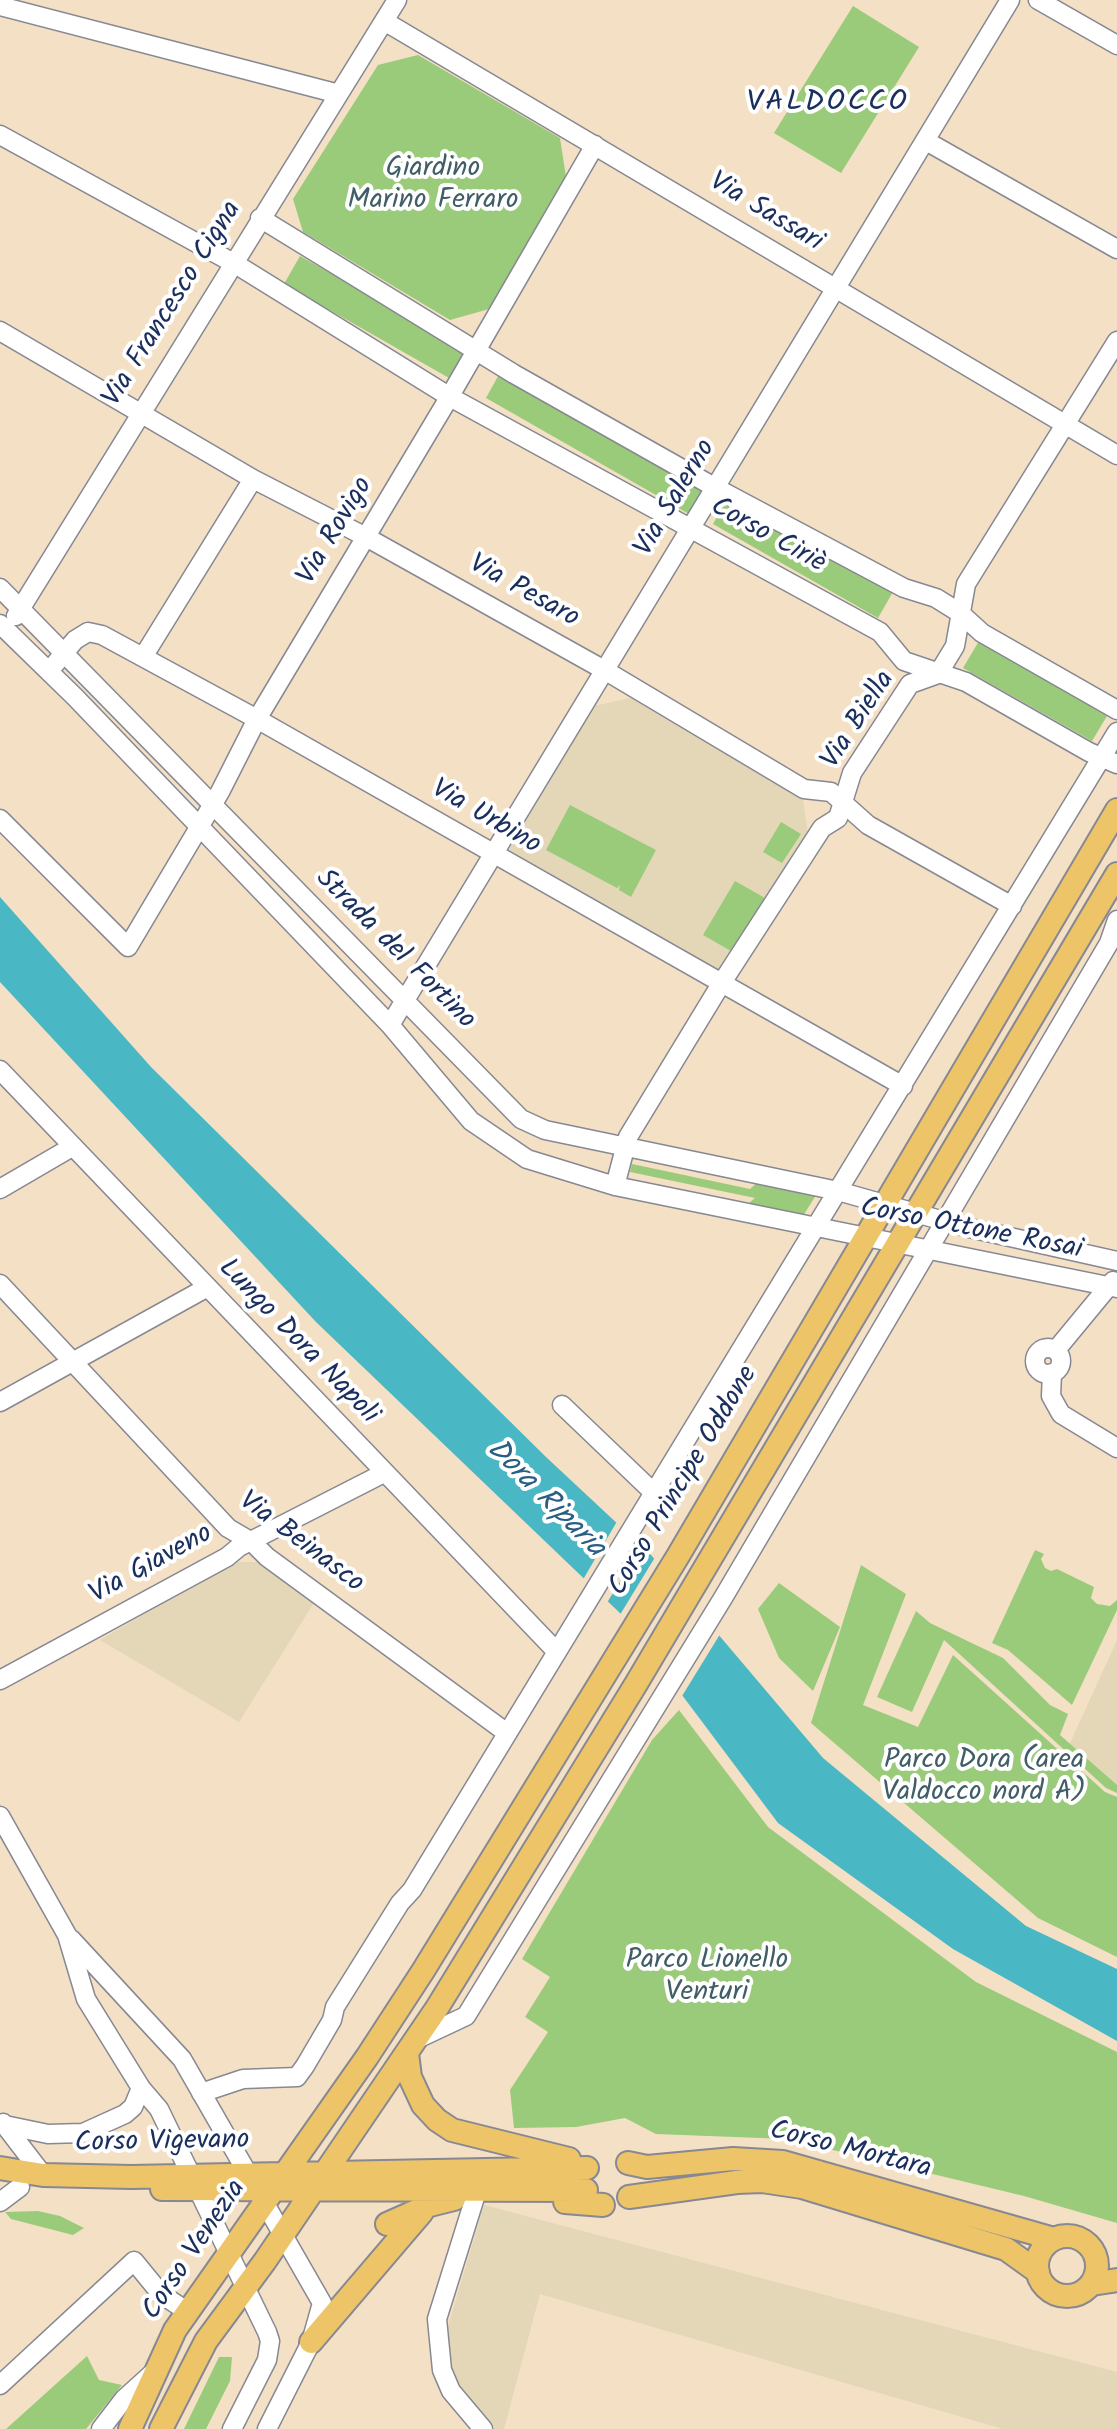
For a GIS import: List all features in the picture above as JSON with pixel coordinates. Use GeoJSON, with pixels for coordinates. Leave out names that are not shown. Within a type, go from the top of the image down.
{"type":"FeatureCollection","features":[{"type":"Feature","properties":{"kind":"main road","name":"Corso Principe Oddone"},"geometry":{"type":"LineString","coordinates":[[267,2185],[423,1970],[678,1556],[1117,810]]}},
{"type":"Feature","properties":{"kind":"main road"},"geometry":{"type":"LineString","coordinates":[[161,2429],[206,2341],[411,2046],[636,1684],[1117,874]]}},
{"type":"Feature","properties":{"kind":"main road"},"geometry":{"type":"LineString","coordinates":[[411,2046],[410,2077],[423,2105],[452,2130],[569,2159],[593,2180]]}},
{"type":"Feature","properties":{"kind":"main road","name":"Corso Mortara"},"geometry":{"type":"LineString","coordinates":[[1038,2272],[1006,2249],[802,2187],[737,2182],[629,2196],[619,2204],[593,2180],[610,2155],[647,2167],[734,2159],[784,2162],[1054,2239]]}},
{"type":"Feature","properties":{"kind":"main road"},"geometry":{"type":"LineString","coordinates":[[628,2163],[635,2180],[629,2196]]}},
{"type":"Feature","properties":{"kind":"main road","name":"Corso Vigevano"},"geometry":{"type":"LineString","coordinates":[[0,2168],[44,2176],[195,2182]]}},
{"type":"Feature","properties":{"kind":"main road"},"geometry":{"type":"LineString","coordinates":[[320,2181],[593,2180]]}},
{"type":"Feature","properties":{"kind":"main road"},"geometry":{"type":"LineString","coordinates":[[387,2224],[426,2206],[476,2194],[536,2196],[593,2180]]}},
{"type":"Feature","properties":{"kind":"main road","name":"Corso Vigevano"},"geometry":{"type":"LineString","coordinates":[[267,2185],[320,2181]]}},
{"type":"Feature","properties":{"kind":"main road"},"geometry":{"type":"LineString","coordinates":[[195,2182],[267,2185]]}},
{"type":"Feature","properties":{"kind":"main road","name":"Corso Vigevano"},"geometry":{"type":"LineString","coordinates":[[10,2184],[195,2182]]}},
{"type":"Feature","properties":{"kind":"main road","name":"Corso Venezia"},"geometry":{"type":"LineString","coordinates":[[130,2429],[175,2330],[229,2253],[267,2185]]}},
{"type":"Feature","properties":{"kind":"main road"},"geometry":{"type":"LineString","coordinates":[[311,2342],[426,2206]]}},
{"type":"Feature","properties":{"kind":"main road"},"geometry":{"type":"LineString","coordinates":[[1092,2284],[1106,2259],[1090,2246],[1082,2241],[1054,2239],[1041,2252],[1038,2272],[1054,2292],[1067,2296],[1092,2284],[1117,2280]]}},
{"type":"Feature","properties":{"kind":"street","name":"Via Francesco Cigna"},"geometry":{"type":"LineString","coordinates":[[2,632],[20,609],[397,0]]}},
{"type":"Feature","properties":{"kind":"street","name":"Via Salerno"},"geometry":{"type":"LineString","coordinates":[[390,1025],[1010,0]]}},
{"type":"Feature","properties":{"kind":"street"},"geometry":{"type":"LineString","coordinates":[[1038,0],[1117,45]]}},
{"type":"Feature","properties":{"kind":"street"},"geometry":{"type":"LineString","coordinates":[[0,6],[338,94]]}},
{"type":"Feature","properties":{"kind":"street","name":"Via Sassari"},"geometry":{"type":"LineString","coordinates":[[384,21],[1117,455]]}},
{"type":"Feature","properties":{"kind":"street","name":"Corso Ciriè"},"geometry":{"type":"LineString","coordinates":[[0,135],[233,263],[450,397],[880,632],[904,661],[966,682],[1109,761]]}},
{"type":"Feature","properties":{"kind":"street"},"geometry":{"type":"LineString","coordinates":[[926,141],[1117,249]]}},
{"type":"Feature","properties":{"kind":"street","name":"Via Rovigo"},"geometry":{"type":"LineString","coordinates":[[0,818],[128,947],[212,805],[257,719],[595,145]]}},
{"type":"Feature","properties":{"kind":"street","name":"Corso Ciriè"},"geometry":{"type":"LineString","coordinates":[[260,218],[475,351],[716,488],[904,588],[936,598],[960,612],[982,633],[1117,710]]}},
{"type":"Feature","properties":{"kind":"street","name":"Via Pesaro"},"geometry":{"type":"LineString","coordinates":[[0,332],[253,480],[366,537],[606,670],[804,789],[831,792],[868,825],[1012,906]]}},
{"type":"Feature","properties":{"kind":"street","name":"Via Biella"},"geometry":{"type":"LineString","coordinates":[[615,1186],[625,1146],[721,984],[822,828],[838,818],[852,774],[910,684],[938,674],[956,646],[966,584],[1117,341]]}},
{"type":"Feature","properties":{"kind":"street"},"geometry":{"type":"LineString","coordinates":[[143,657],[253,480]]}},
{"type":"Feature","properties":{"kind":"street","name":"Strada del Fortino"},"geometry":{"type":"LineString","coordinates":[[0,588],[521,1119],[545,1130],[838,1191]]}},
{"type":"Feature","properties":{"kind":"street","name":"Strada del Fortino"},"geometry":{"type":"LineString","coordinates":[[2,632],[48,672],[390,1025],[471,1121],[499,1142],[554,1170],[814,1229]]}},
{"type":"Feature","properties":{"kind":"street","name":"Via Urbino"},"geometry":{"type":"LineString","coordinates":[[48,672],[75,640],[88,632],[102,634],[903,1086]]}},
{"type":"Feature","properties":{"kind":"street","name":"Corso Principe Oddone"},"geometry":{"type":"LineString","coordinates":[[557,1652],[1012,906],[1109,761],[1117,732]]}},
{"type":"Feature","properties":{"kind":"street"},"geometry":{"type":"LineString","coordinates":[[411,2046],[466,2016],[722,1598],[1109,943],[1117,920]]}},
{"type":"Feature","properties":{"kind":"street","name":"Lungo Dora Napoli"},"geometry":{"type":"LineString","coordinates":[[0,1070],[557,1652]]}},
{"type":"Feature","properties":{"kind":"street"},"geometry":{"type":"LineString","coordinates":[[0,1189],[72,1147]]}},
{"type":"Feature","properties":{"kind":"street","name":"Corso Ottone Rosai"},"geometry":{"type":"LineString","coordinates":[[838,1191],[944,1222],[1117,1261]]}},
{"type":"Feature","properties":{"kind":"street","name":"Corso Ottone Rosai"},"geometry":{"type":"LineString","coordinates":[[814,1229],[1114,1283]]}},
{"type":"Feature","properties":{"kind":"street"},"geometry":{"type":"LineString","coordinates":[[1114,1283],[1056,1350],[1060,1365],[1052,1373],[1052,1396],[1061,1414],[1117,1448]]}},
{"type":"Feature","properties":{"kind":"street","name":"Via Beinasco"},"geometry":{"type":"LineString","coordinates":[[0,1284],[228,1528],[507,1733]]}},
{"type":"Feature","properties":{"kind":"street"},"geometry":{"type":"LineString","coordinates":[[0,1402],[206,1288]]}},
{"type":"Feature","properties":{"kind":"street"},"geometry":{"type":"LineString","coordinates":[[562,1405],[654,1493]]}},
{"type":"Feature","properties":{"kind":"street","name":"Via Giaveno"},"geometry":{"type":"LineString","coordinates":[[0,1680],[384,1473]]}},
{"type":"Feature","properties":{"kind":"street"},"geometry":{"type":"LineString","coordinates":[[202,2093],[243,2079],[297,2077],[332,2020],[344,1992],[400,1902],[412,1890],[557,1652]]}},
{"type":"Feature","properties":{"kind":"street"},"geometry":{"type":"LineString","coordinates":[[0,1816],[67,1935],[86,1999],[141,2088],[159,2109],[267,2332],[269,2353],[232,2429]]}},
{"type":"Feature","properties":{"kind":"street"},"geometry":{"type":"LineString","coordinates":[[67,1935],[182,2060],[267,2185],[284,2234],[322,2303],[311,2342],[267,2429]]}},
{"type":"Feature","properties":{"kind":"street","name":"Corso Vigevano"},"geometry":{"type":"LineString","coordinates":[[1,2122],[69,2136],[83,2134],[125,2114],[141,2088]]}},
{"type":"Feature","properties":{"kind":"street"},"geometry":{"type":"LineString","coordinates":[[1,2122],[44,2176]]}},
{"type":"Feature","properties":{"kind":"street","name":"Corso Vigevano"},"geometry":{"type":"LineString","coordinates":[[0,2202],[10,2184]]}},
{"type":"Feature","properties":{"kind":"street"},"geometry":{"type":"LineString","coordinates":[[476,2194],[437,2319],[442,2370],[451,2391],[483,2429]]}},
{"type":"Feature","properties":{"kind":"street"},"geometry":{"type":"LineString","coordinates":[[0,2385],[134,2261],[160,2294],[188,2312]]}},
{"type":"Feature","properties":{"kind":"street","name":"Corso Venezia"},"geometry":{"type":"LineString","coordinates":[[101,2429],[124,2398],[160,2367]]}},
{"type":"Feature","properties":{"kind":"shaded area"},"geometry":{"type":"Polygon","coordinates":[[[630,698],[803,800],[808,834],[721,971],[509,850],[594,706],[630,698]]]}},
{"type":"Feature","properties":{"kind":"shaded area"},"geometry":{"type":"Polygon","coordinates":[[[233,1562],[258,1562],[315,1601],[239,1722],[100,1640],[233,1562]]]}},
{"type":"Feature","properties":{"kind":"shaded area"},"geometry":{"type":"Polygon","coordinates":[[[1117,1640],[1117,1793],[1106,1788],[1067,1750],[1117,1640]]]}},
{"type":"Feature","properties":{"kind":"shaded area"},"geometry":{"type":"Polygon","coordinates":[[[484,2205],[1117,2372],[1117,2429],[1003,2429],[540,2294],[504,2429],[487,2429],[440,2353],[484,2205]]]}},
{"type":"Feature","properties":{"kind":"green space"},"geometry":{"type":"Polygon","coordinates":[[[853,6],[919,47],[841,173],[774,133],[853,6]]]}},
{"type":"Feature","properties":{"kind":"green space","name":"Giardino Marino Ferraro"},"geometry":{"type":"Polygon","coordinates":[[[418,55],[560,138],[566,177],[489,309],[450,320],[303,232],[293,199],[378,65],[418,55]]]}},
{"type":"Feature","properties":{"kind":"green space"},"geometry":{"type":"Polygon","coordinates":[[[300,256],[465,350],[449,378],[284,284],[300,256]]]}},
{"type":"Feature","properties":{"kind":"green space"},"geometry":{"type":"Polygon","coordinates":[[[502,369],[705,486],[689,514],[486,398],[502,369]]]}},
{"type":"Feature","properties":{"kind":"green space"},"geometry":{"type":"Polygon","coordinates":[[[729,496],[894,590],[878,618],[713,524],[729,496]]]}},
{"type":"Feature","properties":{"kind":"green space"},"geometry":{"type":"Polygon","coordinates":[[[979,641],[1107,716],[1092,741],[963,668],[979,641]]]}},
{"type":"Feature","properties":{"kind":"green space"},"geometry":{"type":"Polygon","coordinates":[[[570,805],[656,850],[631,897],[619,890],[620,885],[617,888],[546,850],[570,805]]]}},
{"type":"Feature","properties":{"kind":"green space"},"geometry":{"type":"Polygon","coordinates":[[[781,822],[801,834],[782,863],[763,852],[781,822]]]}},
{"type":"Feature","properties":{"kind":"green space"},"geometry":{"type":"Polygon","coordinates":[[[735,881],[765,898],[731,951],[703,935],[735,881]]]}},
{"type":"Feature","properties":{"kind":"green space"},"geometry":{"type":"Polygon","coordinates":[[[632,1164],[750,1189],[760,1180],[818,1192],[801,1219],[744,1207],[755,1198],[630,1172],[632,1164]]]}},
{"type":"Feature","properties":{"kind":"green space"},"geometry":{"type":"Polygon","coordinates":[[[1035,1550],[1044,1554],[1041,1559],[1045,1568],[1057,1569],[1094,1587],[1091,1598],[1097,1604],[1110,1606],[1117,1600],[1117,1610],[1072,1705],[1008,1650],[992,1643],[1035,1550]]]}},
{"type":"Feature","properties":{"kind":"green space","name":"Parco Dora (area Valdocco nord A)"},"geometry":{"type":"Polygon","coordinates":[[[861,1565],[906,1594],[863,1705],[918,1727],[953,1655],[1105,1792],[1117,1797],[1117,1957],[1038,1918],[811,1723],[861,1565]]]}},
{"type":"Feature","properties":{"kind":"green space"},"geometry":{"type":"Polygon","coordinates":[[[779,1583],[840,1627],[813,1691],[779,1658],[758,1609],[779,1583]]]}},
{"type":"Feature","properties":{"kind":"green space"},"geometry":{"type":"Polygon","coordinates":[[[916,1611],[930,1623],[1003,1658],[1050,1705],[1068,1714],[1060,1735],[1117,1785],[1117,1793],[1106,1788],[944,1640],[912,1712],[877,1697],[916,1611]]]}},
{"type":"Feature","properties":{"kind":"green space","name":"Parco Lionello Venturi"},"geometry":{"type":"Polygon","coordinates":[[[679,1710],[768,1827],[976,1982],[1117,2052],[1117,2223],[1024,2196],[787,2139],[656,2134],[625,2118],[576,2127],[514,2128],[510,2090],[548,2032],[525,2017],[550,1977],[522,1959],[652,1740],[679,1710]]]}},
{"type":"Feature","properties":{"kind":"green space"},"geometry":{"type":"Polygon","coordinates":[[[38,2211],[84,2228],[73,2235],[11,2219],[5,2212],[38,2211]]]}},
{"type":"Feature","properties":{"kind":"green space"},"geometry":{"type":"Polygon","coordinates":[[[87,2356],[99,2380],[122,2385],[86,2429],[6,2429],[87,2356]]]}},
{"type":"Feature","properties":{"kind":"green space"},"geometry":{"type":"Polygon","coordinates":[[[219,2357],[232,2357],[230,2381],[206,2429],[184,2429],[219,2357]]]}},
{"type":"Feature","properties":{"kind":"water","name":"Dora Riparia"},"geometry":{"type":"Polygon","coordinates":[[[0,897],[151,1067],[546,1457],[651,1555],[823,1758],[1026,1926],[1117,1969],[1117,2041],[953,1949],[778,1823],[622,1615],[316,1322],[0,982],[0,897]]]}},
{"type":"Feature","properties":{"kind":"pier"},"geometry":{"type":"Polygon","coordinates":[[[619,1518],[644,1542],[605,1606],[581,1583],[619,1518]]]}},
{"type":"Feature","properties":{"kind":"pier"},"geometry":{"type":"Polygon","coordinates":[[[657,1554],[722,1631],[679,1701],[618,1618],[657,1554]]]}},
{"type":"Feature","properties":{"kind":"district","name":"VALDOCCO"},"geometry":{"type":"Point","coordinates":[828,105]}}]}
